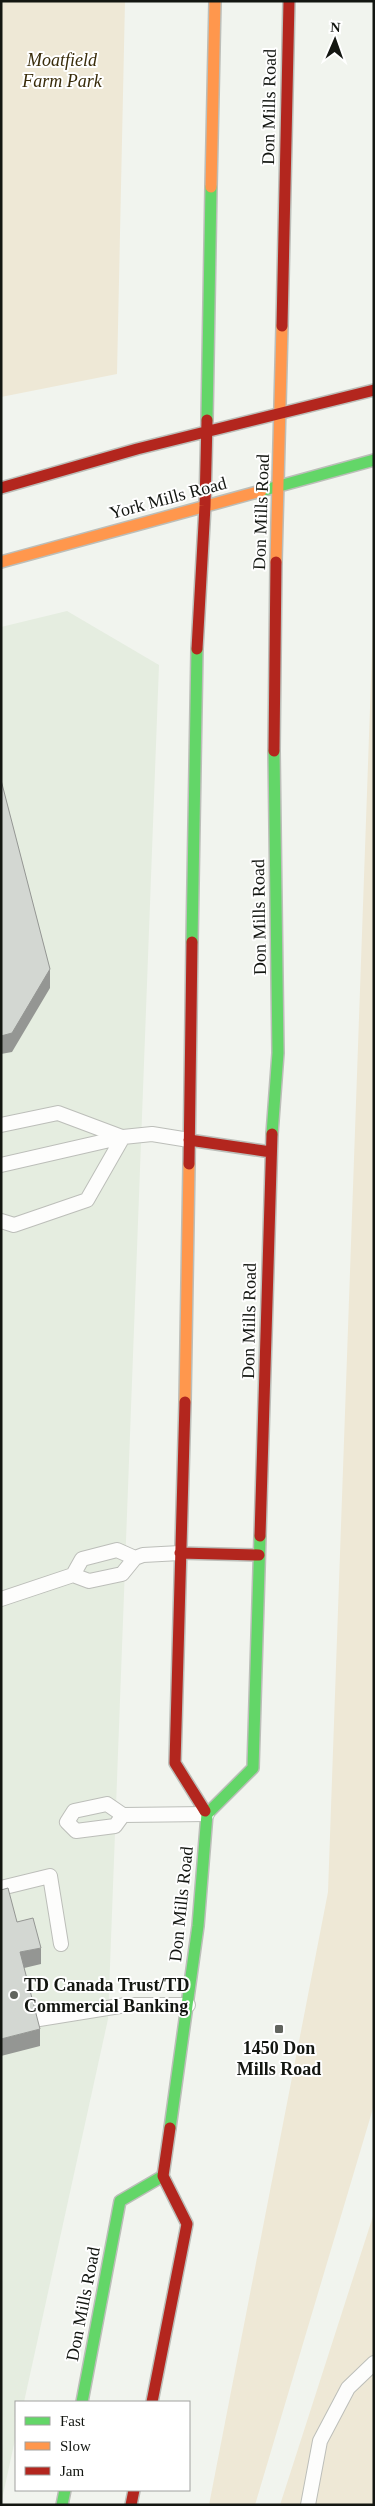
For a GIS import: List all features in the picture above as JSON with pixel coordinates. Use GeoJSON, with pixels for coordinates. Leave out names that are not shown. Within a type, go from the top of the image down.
{"type":"FeatureCollection","features":[{"type":"Feature","properties":{"kind":"main road"},"geometry":{"type":"LineString","coordinates":[[207,1814],[175,1763],[189,1140],[195,694],[205,506],[215,1]]}},
{"type":"Feature","properties":{"kind":"main road","name":"Don Mills Road"},"geometry":{"type":"LineString","coordinates":[[82,2401],[120,2201],[163,2176],[188,2005],[207,1814],[253,1768],[271,1152],[278,1053],[273,706],[289,1]]}},
{"type":"Feature","properties":{"kind":"main road"},"geometry":{"type":"LineString","coordinates":[[1,488],[136,449],[374,390]]}},
{"type":"Feature","properties":{"kind":"main road","name":"York Mills Road"},"geometry":{"type":"LineString","coordinates":[[1,562],[374,460]]}},
{"type":"Feature","properties":{"kind":"main road"},"geometry":{"type":"LineString","coordinates":[[189,1140],[271,1152]]}},
{"type":"Feature","properties":{"kind":"main road"},"geometry":{"type":"LineString","coordinates":[[180,1553],[258,1555]]}},
{"type":"Feature","properties":{"kind":"main road"},"geometry":{"type":"LineString","coordinates":[[152,2401],[187,2224],[163,2176]]}},
{"type":"Feature","properties":{"kind":"main road"},"geometry":{"type":"LineString","coordinates":[[62,2505],[65,2491]]}},
{"type":"Feature","properties":{"kind":"main road"},"geometry":{"type":"LineString","coordinates":[[131,2505],[134,2491]]}},
{"type":"Feature","properties":{"kind":"lane"},"geometry":{"type":"LineString","coordinates":[[1,1125],[58,1114],[123,1137]]}},
{"type":"Feature","properties":{"kind":"lane"},"geometry":{"type":"LineString","coordinates":[[1,1165],[123,1137],[152,1134],[189,1140]]}},
{"type":"Feature","properties":{"kind":"lane"},"geometry":{"type":"LineString","coordinates":[[1,1221],[14,1224],[87,1200],[123,1137]]}},
{"type":"Feature","properties":{"kind":"lane"},"geometry":{"type":"LineString","coordinates":[[73,1575],[82,1559],[117,1550],[135,1558]]}},
{"type":"Feature","properties":{"kind":"lane"},"geometry":{"type":"LineString","coordinates":[[1,1599],[73,1575],[90,1582],[122,1574],[135,1558],[143,1555],[180,1553]]}},
{"type":"Feature","properties":{"kind":"lane"},"geometry":{"type":"LineString","coordinates":[[123,1814],[207,1814]]}},
{"type":"Feature","properties":{"kind":"lane"},"geometry":{"type":"LineString","coordinates":[[1,1888],[50,1876],[62,1944]]}},
{"type":"Feature","properties":{"kind":"lane"},"geometry":{"type":"LineString","coordinates":[[33,2020],[126,2005],[188,2005]]}},
{"type":"Feature","properties":{"kind":"lane"},"geometry":{"type":"LineString","coordinates":[[308,2505],[320,2441],[348,2388],[374,2363]]}},
{"type":"Feature","properties":{"kind":"shaded area"},"geometry":{"type":"Polygon","coordinates":[[[67,611],[159,665],[108,2019],[24,2401],[15,2401],[15,2440],[1,2504],[1,627],[67,611]]]}},
{"type":"Feature","properties":{"kind":"green space","name":"Moatfield Farm Park"},"geometry":{"type":"Polygon","coordinates":[[[1,1],[125,1],[117,374],[1,397],[1,1]]]}},
{"type":"Feature","properties":{"kind":"green space"},"geometry":{"type":"Polygon","coordinates":[[[374,595],[374,2105],[255,2505],[209,2505],[328,1892],[374,595]]]}},
{"type":"Feature","properties":{"kind":"green space"},"geometry":{"type":"Polygon","coordinates":[[[374,2213],[374,2505],[280,2505],[374,2213]]]}},
{"type":"Feature","properties":{"kind":"building"},"geometry":{"type":"Polygon","coordinates":[[[1,780],[50,969],[12,1033],[1,1036],[1,780]]]}},
{"type":"Feature","properties":{"kind":"building","name":"TD Canada Trust/TD Commercial Banking"},"geometry":{"type":"Polygon","coordinates":[[[8,1888],[17,1922],[33,1918],[41,1948],[20,1952],[40,2029],[1,2039],[1,1890],[8,1888]]]}},
{"type":"Feature","properties":{"kind":"traffic: fast"},"geometry":{"type":"LineString","coordinates":[[207,420],[211,187]]}},
{"type":"Feature","properties":{"kind":"traffic: fast"},"geometry":{"type":"LineString","coordinates":[[261,491],[374,460]]}},
{"type":"Feature","properties":{"kind":"traffic: fast"},"geometry":{"type":"LineString","coordinates":[[192,942],[197,649]]}},
{"type":"Feature","properties":{"kind":"traffic: fast"},"geometry":{"type":"LineString","coordinates":[[272,1134],[278,1053],[274,751]]}},
{"type":"Feature","properties":{"kind":"traffic: fast"},"geometry":{"type":"LineString","coordinates":[[207,1814],[253,1768],[260,1536]]}},
{"type":"Feature","properties":{"kind":"traffic: fast"},"geometry":{"type":"LineString","coordinates":[[170,2128],[198,1926],[207,1814],[205,1811]]}},
{"type":"Feature","properties":{"kind":"traffic: fast"},"geometry":{"type":"LineString","coordinates":[[82,2401],[120,2201],[163,2176]]}},
{"type":"Feature","properties":{"kind":"traffic: fast"},"geometry":{"type":"LineString","coordinates":[[62,2505],[65,2491]]}},
{"type":"Feature","properties":{"kind":"traffic: slow"},"geometry":{"type":"LineString","coordinates":[[211,187],[215,1]]}},
{"type":"Feature","properties":{"kind":"traffic: slow"},"geometry":{"type":"LineString","coordinates":[[276,562],[282,326]]}},
{"type":"Feature","properties":{"kind":"traffic: slow"},"geometry":{"type":"LineString","coordinates":[[1,562],[261,491]]}},
{"type":"Feature","properties":{"kind":"traffic: slow"},"geometry":{"type":"LineString","coordinates":[[185,1402],[189,1164]]}},
{"type":"Feature","properties":{"kind":"traffic: jam"},"geometry":{"type":"LineString","coordinates":[[282,326],[289,1]]}},
{"type":"Feature","properties":{"kind":"traffic: jam"},"geometry":{"type":"LineString","coordinates":[[1,488],[137,449],[374,390]]}},
{"type":"Feature","properties":{"kind":"traffic: jam"},"geometry":{"type":"LineString","coordinates":[[197,649],[205,506],[207,420]]}},
{"type":"Feature","properties":{"kind":"traffic: jam"},"geometry":{"type":"LineString","coordinates":[[274,751],[276,562]]}},
{"type":"Feature","properties":{"kind":"traffic: jam"},"geometry":{"type":"LineString","coordinates":[[189,1164],[192,942]]}},
{"type":"Feature","properties":{"kind":"traffic: jam"},"geometry":{"type":"LineString","coordinates":[[260,1536],[272,1134]]}},
{"type":"Feature","properties":{"kind":"traffic: jam"},"geometry":{"type":"LineString","coordinates":[[189,1140],[271,1152]]}},
{"type":"Feature","properties":{"kind":"traffic: jam"},"geometry":{"type":"LineString","coordinates":[[185,1402],[175,1763],[205,1811]]}},
{"type":"Feature","properties":{"kind":"traffic: jam"},"geometry":{"type":"LineString","coordinates":[[180,1553],[259,1555]]}},
{"type":"Feature","properties":{"kind":"traffic: jam"},"geometry":{"type":"LineString","coordinates":[[152,2401],[187,2224],[163,2176],[170,2128]]}},
{"type":"Feature","properties":{"kind":"traffic: jam"},"geometry":{"type":"LineString","coordinates":[[131,2505],[134,2491]]}},
{"type":"Feature","properties":{"kind":"place","name":"TD Canada Trust/TD Commercial Banking"},"geometry":{"type":"Point","coordinates":[14,1995]}},
{"type":"Feature","properties":{"kind":"place","name":"1450 Don Mills Road"},"geometry":{"type":"Point","coordinates":[279,2029]}}]}
